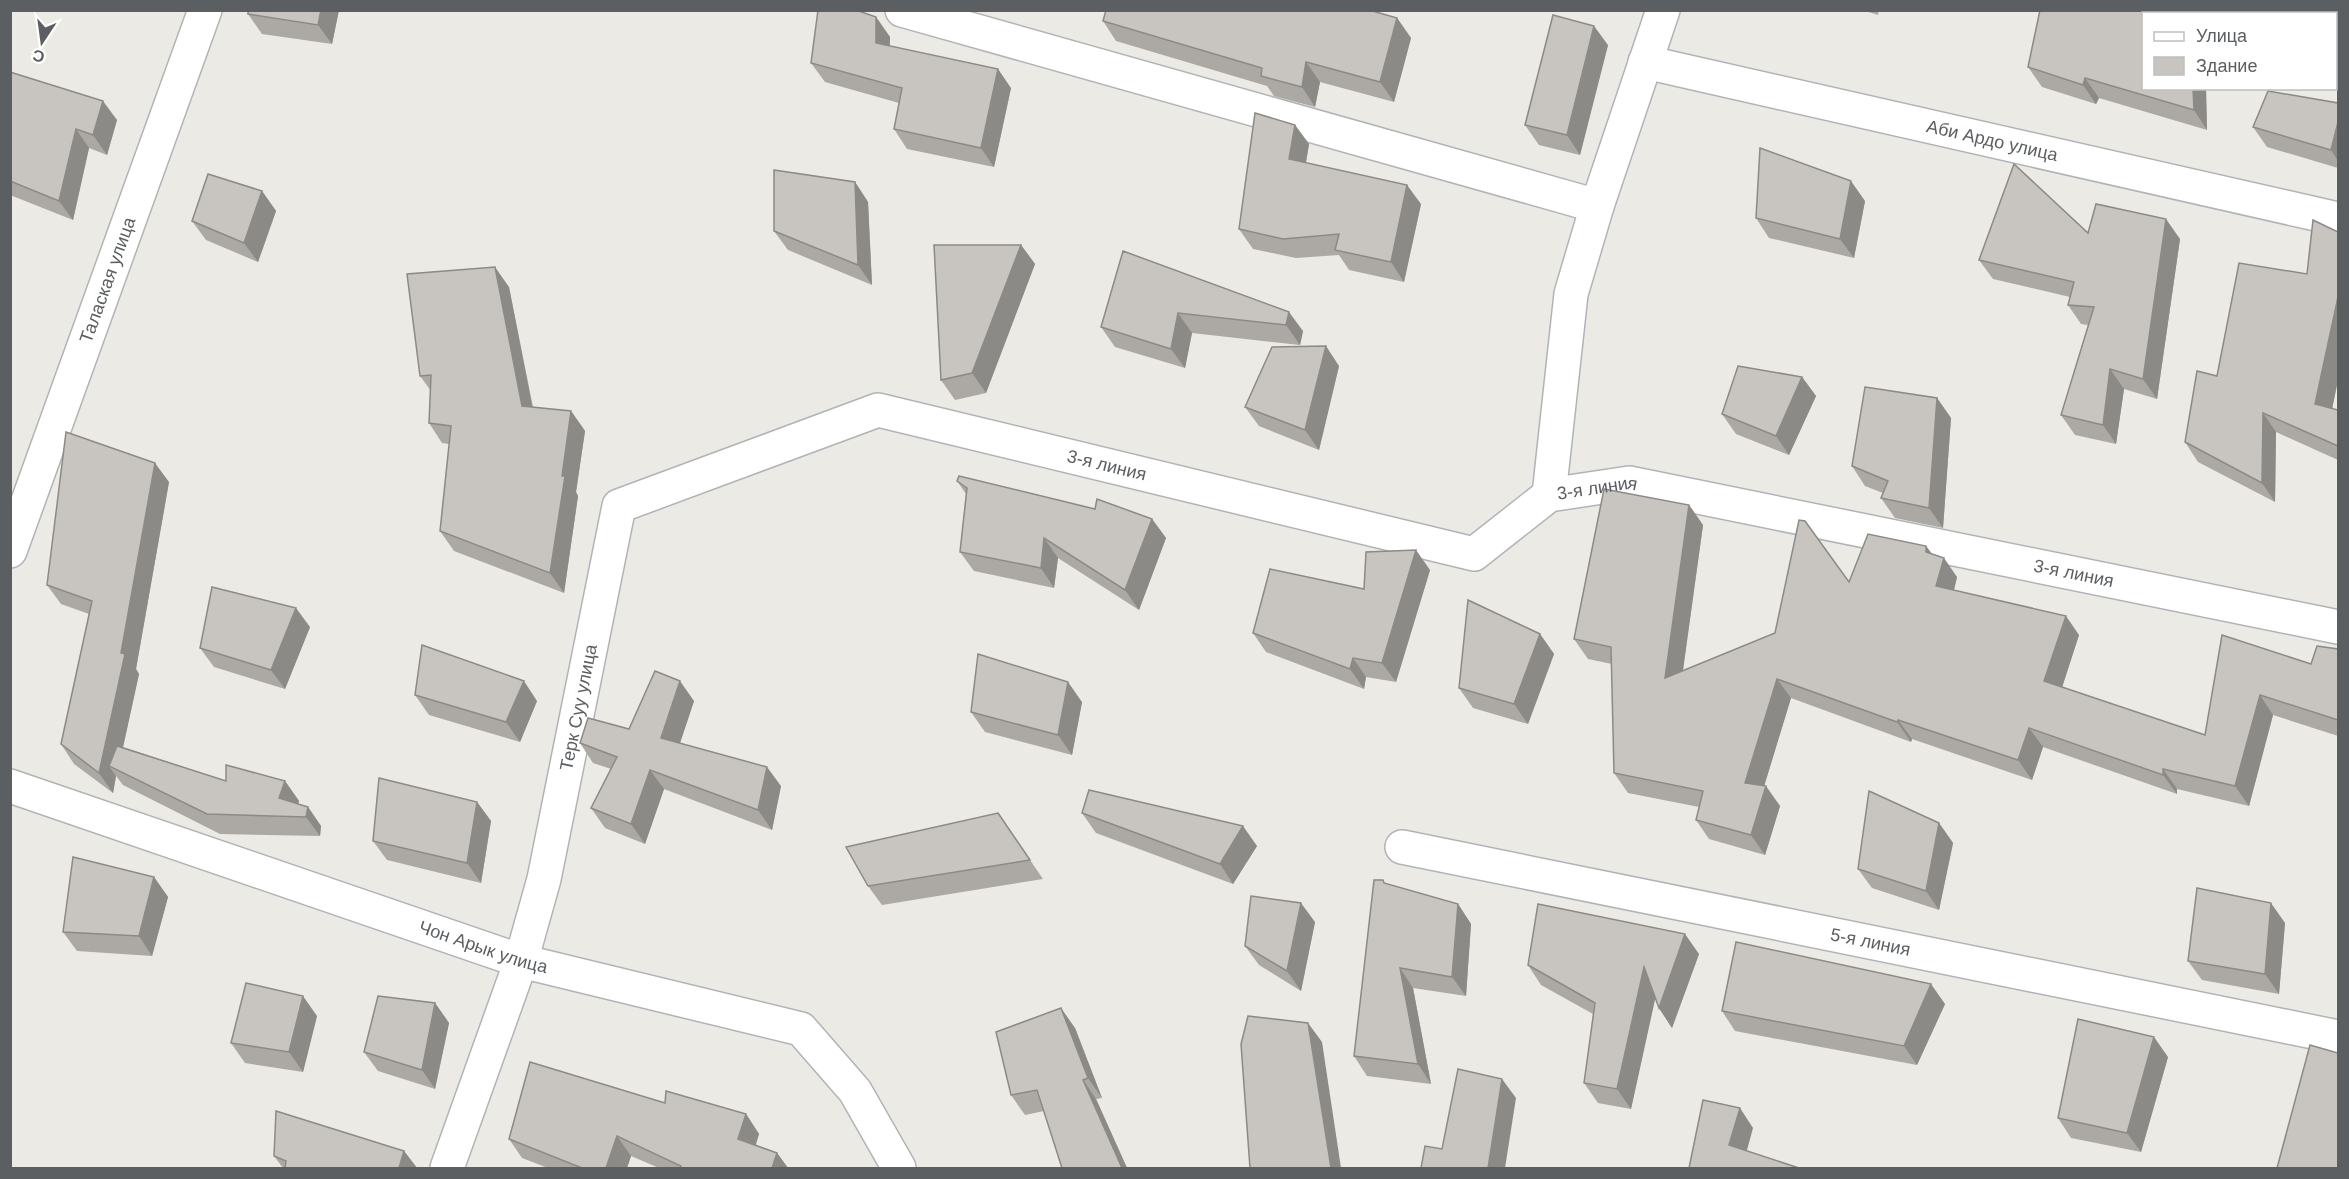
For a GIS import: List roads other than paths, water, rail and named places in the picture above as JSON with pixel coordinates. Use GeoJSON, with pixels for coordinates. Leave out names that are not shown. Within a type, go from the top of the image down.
{"type":"FeatureCollection","features":[{"type":"Feature","properties":{"kind":"street","name":"Талаская улица"},"geometry":{"type":"LineString","coordinates":[[10,551],[205,10]]}},
{"type":"Feature","properties":{"kind":"street"},"geometry":{"type":"LineString","coordinates":[[902,10],[1597,206]]}},
{"type":"Feature","properties":{"kind":"street"},"geometry":{"type":"LineString","coordinates":[[1549,495],[1571,294],[1597,206],[1663,10]]}},
{"type":"Feature","properties":{"kind":"street","name":"Аби Ардо улица"},"geometry":{"type":"LineString","coordinates":[[1645,62],[2338,219]]}},
{"type":"Feature","properties":{"kind":"street","name":"3-я линия"},"geometry":{"type":"LineString","coordinates":[[878,410],[1474,554],[1549,495],[1629,483],[2338,627]]}},
{"type":"Feature","properties":{"kind":"street","name":"Терк Суу улица"},"geometry":{"type":"LineString","coordinates":[[447,1168],[521,961],[544,879],[620,506],[878,410]]}},
{"type":"Feature","properties":{"kind":"street","name":"Чон Арык улица"},"geometry":{"type":"LineString","coordinates":[[10,786],[521,961],[801,1029],[855,1091],[899,1168]]}},
{"type":"Feature","properties":{"kind":"street","name":"5-я линия"},"geometry":{"type":"LineString","coordinates":[[1402,847],[2338,1037]]}}]}
